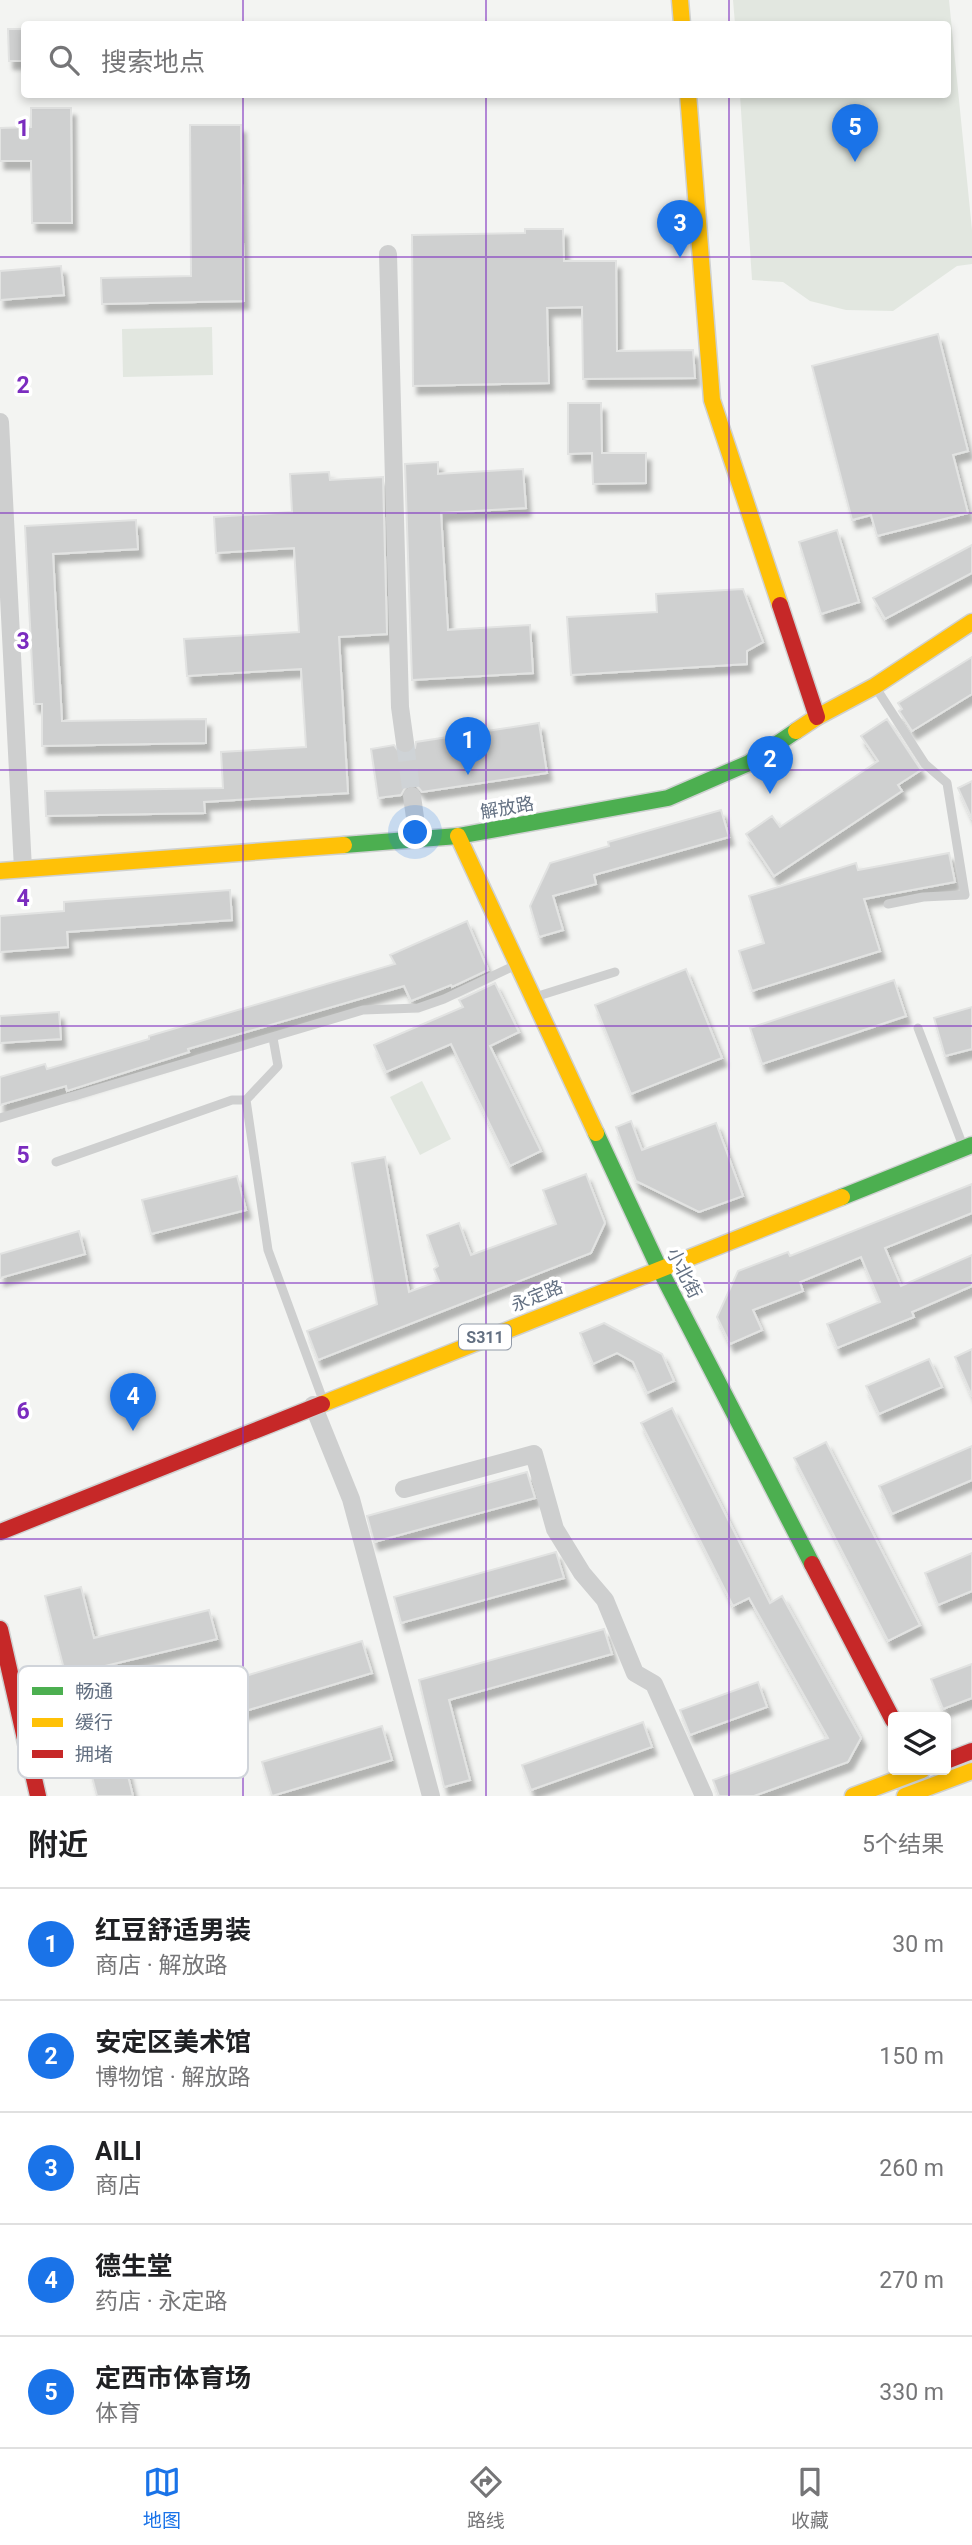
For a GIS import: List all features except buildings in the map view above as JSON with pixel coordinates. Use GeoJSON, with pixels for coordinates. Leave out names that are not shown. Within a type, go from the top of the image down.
{"type":"FeatureCollection","features":[{"type":"Feature","properties":{"kind":"main road"},"geometry":{"type":"LineString","coordinates":[[680,0],[682,21]]}},
{"type":"Feature","properties":{"kind":"main road"},"geometry":{"type":"LineString","coordinates":[[688,98],[712,400],[817,717]]}},
{"type":"Feature","properties":{"kind":"main road","name":"解放路"},"geometry":{"type":"LineString","coordinates":[[0,871],[458,836],[668,798],[748,763],[817,717],[875,686],[972,622]]}},
{"type":"Feature","properties":{"kind":"main road","name":"小北街"},"geometry":{"type":"LineString","coordinates":[[458,836],[659,1268],[889,1712]]}},
{"type":"Feature","properties":{"kind":"main road","name":"永定路"},"geometry":{"type":"LineString","coordinates":[[0,1532],[968,1146]]}},
{"type":"Feature","properties":{"kind":"main road"},"geometry":{"type":"LineString","coordinates":[[0,1629],[18,1708]]}},
{"type":"Feature","properties":{"kind":"main road"},"geometry":{"type":"LineString","coordinates":[[951,1759],[972,1751]]}},
{"type":"Feature","properties":{"kind":"main road"},"geometry":{"type":"LineString","coordinates":[[905,1796],[928,1792],[972,1771]]}},
{"type":"Feature","properties":{"kind":"main road"},"geometry":{"type":"LineString","coordinates":[[853,1796],[906,1775]]}},
{"type":"Feature","properties":{"kind":"main road"},"geometry":{"type":"LineString","coordinates":[[921,1775],[928,1792]]}},
{"type":"Feature","properties":{"kind":"main road"},"geometry":{"type":"LineString","coordinates":[[34,1778],[38,1796]]}},
{"type":"Feature","properties":{"kind":"street"},"geometry":{"type":"LineString","coordinates":[[388,254],[400,707],[405,743]]}},
{"type":"Feature","properties":{"kind":"street"},"geometry":{"type":"LineString","coordinates":[[0,422],[23,869]]}},
{"type":"Feature","properties":{"kind":"street"},"geometry":{"type":"LineString","coordinates":[[412,796],[418,839]]}},
{"type":"Feature","properties":{"kind":"street"},"geometry":{"type":"LineString","coordinates":[[318,1403],[351,1499],[431,1796]]}},
{"type":"Feature","properties":{"kind":"street"},"geometry":{"type":"LineString","coordinates":[[404,1489],[534,1454],[555,1529],[582,1573],[605,1600],[635,1673],[654,1684],[704,1796]]}},
{"type":"Feature","properties":{"kind":"lane"},"geometry":{"type":"LineString","coordinates":[[875,686],[925,764],[947,783],[965,895],[923,897],[888,904]]}},
{"type":"Feature","properties":{"kind":"lane"},"geometry":{"type":"LineString","coordinates":[[0,1118],[363,1010],[418,1009],[516,964]]}},
{"type":"Feature","properties":{"kind":"lane"},"geometry":{"type":"LineString","coordinates":[[533,998],[615,972]]}},
{"type":"Feature","properties":{"kind":"lane"},"geometry":{"type":"LineString","coordinates":[[918,1028],[968,1146]]}},
{"type":"Feature","properties":{"kind":"lane"},"geometry":{"type":"LineString","coordinates":[[56,1162],[232,1100],[246,1100],[278,1066],[273,1038]]}},
{"type":"Feature","properties":{"kind":"lane"},"geometry":{"type":"LineString","coordinates":[[246,1100],[268,1250],[318,1403]]}},
{"type":"Feature","properties":{"kind":"shaded area"},"geometry":{"type":"Polygon","coordinates":[[[733,0],[949,0],[972,230],[972,264],[957,266],[893,311],[846,310],[810,301],[783,282],[752,280],[740,98],[951,98],[951,21],[735,21],[733,0]]]}},
{"type":"Feature","properties":{"kind":"shaded area"},"geometry":{"type":"Polygon","coordinates":[[[212,327],[213,375],[123,377],[122,329],[212,327]]]}},
{"type":"Feature","properties":{"kind":"shaded area"},"geometry":{"type":"Polygon","coordinates":[[[422,1081],[451,1139],[420,1155],[390,1097],[422,1081]]]}},
{"type":"Feature","properties":{"kind":"tunnel"},"geometry":{"type":"LineString","coordinates":[[405,743],[412,796]]}},
{"type":"Feature","properties":{"kind":"traffic: fast"},"geometry":{"type":"LineString","coordinates":[[344,845],[458,836],[668,798],[749,763],[796,731]]}},
{"type":"Feature","properties":{"kind":"traffic: fast"},"geometry":{"type":"LineString","coordinates":[[596,1133],[659,1268],[812,1564]]}},
{"type":"Feature","properties":{"kind":"traffic: fast"},"geometry":{"type":"LineString","coordinates":[[842,1197],[972,1145]]}},
{"type":"Feature","properties":{"kind":"traffic: slow"},"geometry":{"type":"LineString","coordinates":[[680,0],[682,21]]}},
{"type":"Feature","properties":{"kind":"traffic: slow"},"geometry":{"type":"LineString","coordinates":[[688,98],[712,400],[780,605]]}},
{"type":"Feature","properties":{"kind":"traffic: slow"},"geometry":{"type":"LineString","coordinates":[[796,731],[875,686],[972,622]]}},
{"type":"Feature","properties":{"kind":"traffic: slow"},"geometry":{"type":"LineString","coordinates":[[458,836],[596,1133]]}},
{"type":"Feature","properties":{"kind":"traffic: slow"},"geometry":{"type":"LineString","coordinates":[[0,871],[344,845]]}},
{"type":"Feature","properties":{"kind":"traffic: slow"},"geometry":{"type":"LineString","coordinates":[[322,1404],[842,1197]]}},
{"type":"Feature","properties":{"kind":"traffic: slow"},"geometry":{"type":"LineString","coordinates":[[905,1796],[972,1771]]}},
{"type":"Feature","properties":{"kind":"traffic: slow"},"geometry":{"type":"LineString","coordinates":[[853,1796],[909,1775]]}},
{"type":"Feature","properties":{"kind":"traffic: jam"},"geometry":{"type":"LineString","coordinates":[[780,605],[817,717]]}},
{"type":"Feature","properties":{"kind":"traffic: jam"},"geometry":{"type":"LineString","coordinates":[[0,1532],[322,1404]]}},
{"type":"Feature","properties":{"kind":"traffic: jam"},"geometry":{"type":"LineString","coordinates":[[812,1564],[889,1712]]}},
{"type":"Feature","properties":{"kind":"traffic: jam"},"geometry":{"type":"LineString","coordinates":[[0,1629],[18,1708]]}},
{"type":"Feature","properties":{"kind":"traffic: jam"},"geometry":{"type":"LineString","coordinates":[[951,1759],[972,1751]]}},
{"type":"Feature","properties":{"kind":"traffic: jam"},"geometry":{"type":"LineString","coordinates":[[34,1778],[38,1796]]}},
{"type":"Feature","properties":{"kind":"place","name":"定西市体育场"},"geometry":{"type":"Point","coordinates":[855,162]}},
{"type":"Feature","properties":{"kind":"place","name":"AILI"},"geometry":{"type":"Point","coordinates":[680,258]}},
{"type":"Feature","properties":{"kind":"place","name":"红豆舒适男装"},"geometry":{"type":"Point","coordinates":[468,775]}},
{"type":"Feature","properties":{"kind":"place","name":"安定区美术馆"},"geometry":{"type":"Point","coordinates":[770,794]}},
{"type":"Feature","properties":{"kind":"place","name":"德生堂"},"geometry":{"type":"Point","coordinates":[133,1431]}}]}
